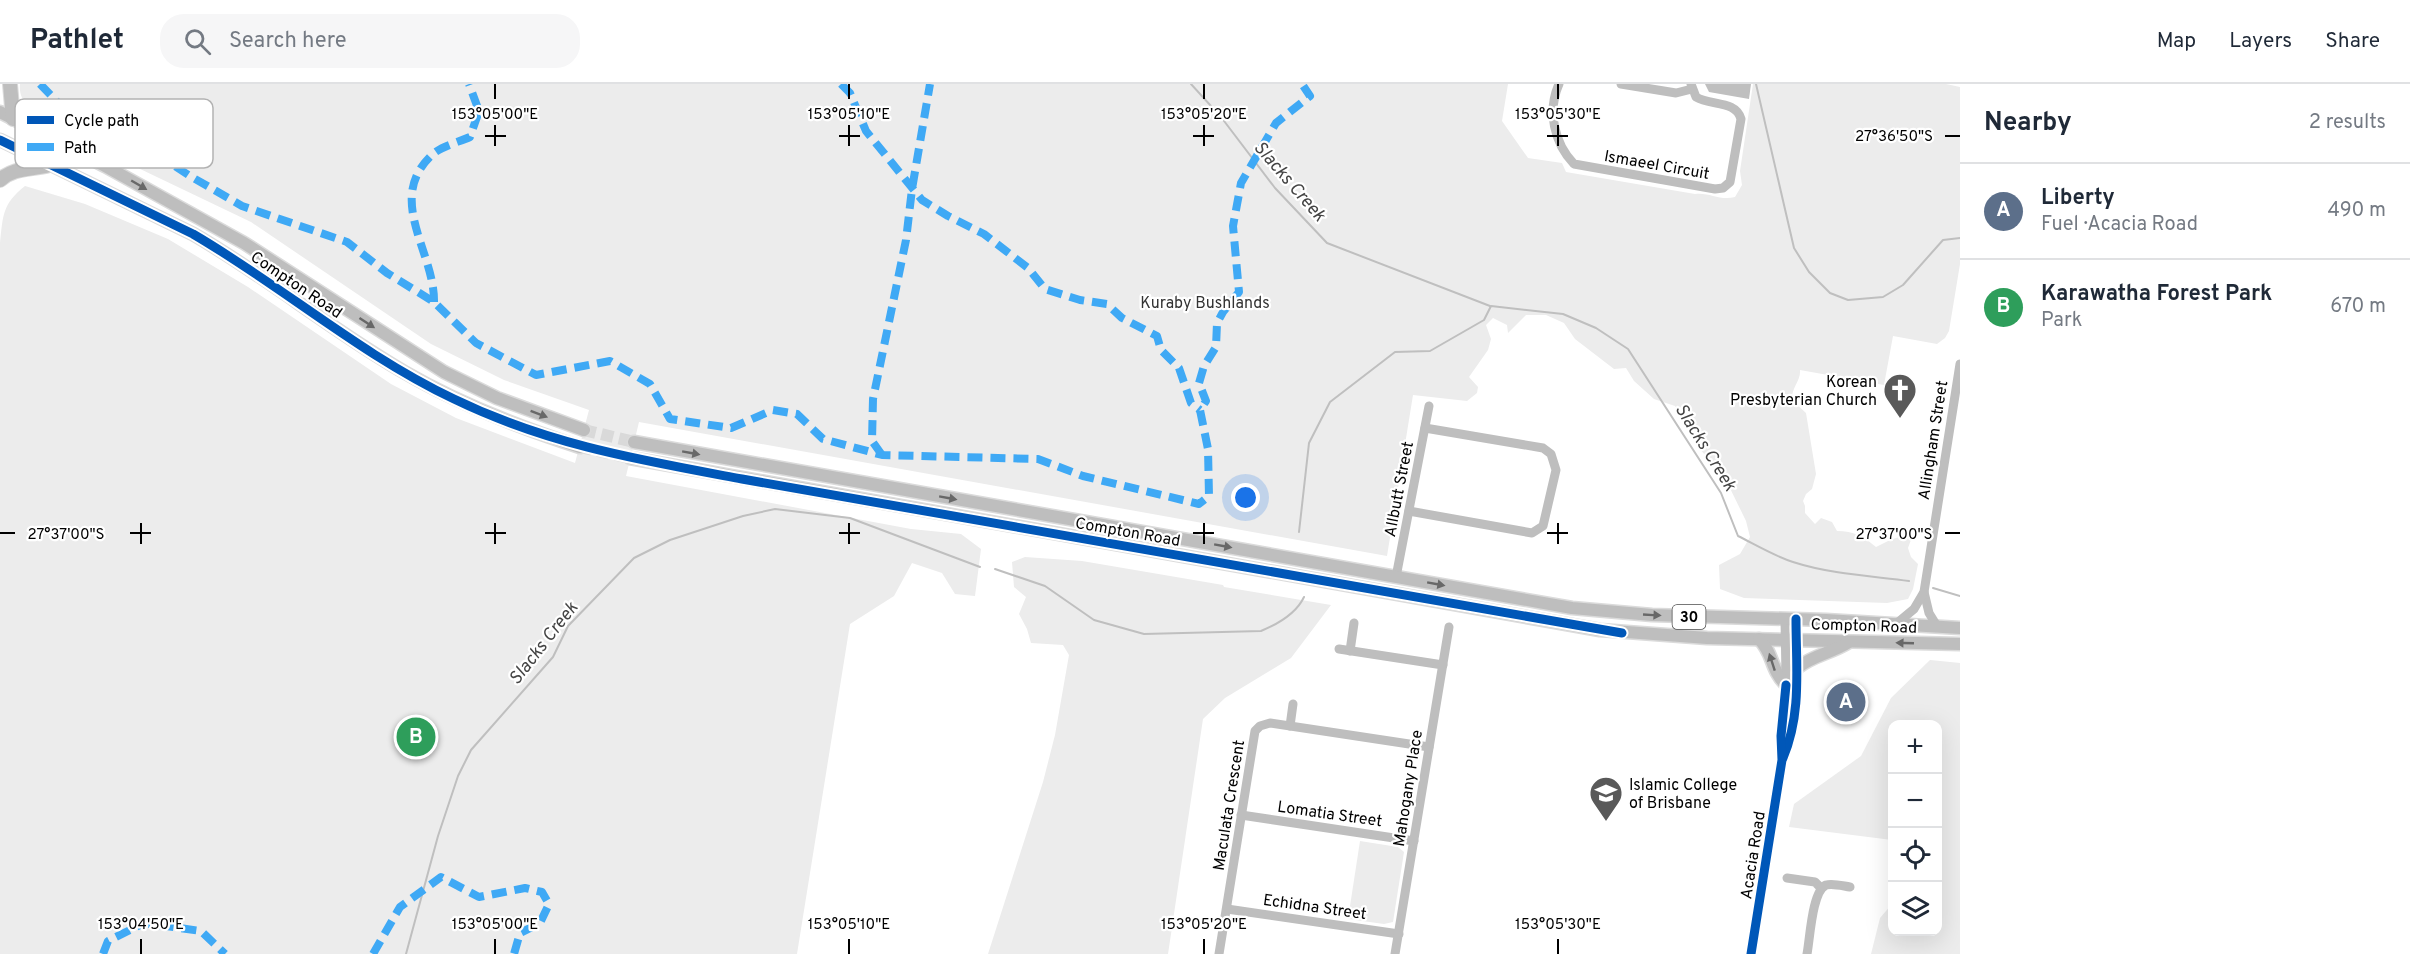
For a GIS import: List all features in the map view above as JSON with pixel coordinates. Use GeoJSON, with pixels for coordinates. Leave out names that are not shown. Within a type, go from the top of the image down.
{"type":"FeatureCollection","features":[{"type":"Feature","properties":{"kind":"highway"},"geometry":{"type":"LineString","coordinates":[[10,84],[13,118]]}},
{"type":"Feature","properties":{"kind":"highway"},"geometry":{"type":"LineString","coordinates":[[0,180],[12,172],[39,168]]}},
{"type":"Feature","properties":{"kind":"main road","name":"Compton Road"},"geometry":{"type":"LineString","coordinates":[[0,112],[13,118]]}},
{"type":"Feature","properties":{"kind":"main road","name":"Compton Road"},"geometry":{"type":"LineString","coordinates":[[0,140],[15,148]]}},
{"type":"Feature","properties":{"kind":"main road","name":"Compton Road"},"geometry":{"type":"LineString","coordinates":[[55,168],[194,234],[363,346],[446,395],[520,427],[580,447]]}},
{"type":"Feature","properties":{"kind":"main road","name":"Compton Road"},"geometry":{"type":"LineString","coordinates":[[110,168],[244,243],[444,372],[497,398],[584,430]]}},
{"type":"Feature","properties":{"kind":"main road","name":"Compton Road"},"geometry":{"type":"LineString","coordinates":[[634,442],[1593,611],[1680,617],[1790,619],[1960,628]]}},
{"type":"Feature","properties":{"kind":"main road","name":"Compton Road"},"geometry":{"type":"LineString","coordinates":[[630,458],[1578,627],[1664,636],[1960,644]]}},
{"type":"Feature","properties":{"kind":"main road"},"geometry":{"type":"LineString","coordinates":[[1759,639],[1766,646],[1776,675],[1786,685]]}},
{"type":"Feature","properties":{"kind":"main road"},"geometry":{"type":"LineString","coordinates":[[1797,668],[1808,660],[1839,648],[1850,641]]}},
{"type":"Feature","properties":{"kind":"street","name":"Ismaeel Circuit"},"geometry":{"type":"LineString","coordinates":[[1559,84],[1552,119],[1553,127],[1574,164],[1715,189],[1723,188],[1730,182],[1741,119],[1739,112],[1732,106],[1703,102],[1696,97],[1692,86],[1676,93],[1621,84]]}},
{"type":"Feature","properties":{"kind":"street","name":"Allingham Street"},"geometry":{"type":"LineString","coordinates":[[1896,624],[1914,609],[1924,592],[1960,364]]}},
{"type":"Feature","properties":{"kind":"street","name":"Allbutt Street"},"geometry":{"type":"LineString","coordinates":[[1396,577],[1429,406]]}},
{"type":"Feature","properties":{"kind":"street"},"geometry":{"type":"LineString","coordinates":[[1409,511],[1532,533],[1543,526],[1556,470],[1551,454],[1542,448],[1425,428]]}},
{"type":"Feature","properties":{"kind":"street","name":"Allingham Street"},"geometry":{"type":"LineString","coordinates":[[1924,592],[1929,613],[1937,626]]}},
{"type":"Feature","properties":{"kind":"street","name":"Acacia Road"},"geometry":{"type":"LineString","coordinates":[[1751,954],[1782,760],[1781,736],[1790,619]]}},
{"type":"Feature","properties":{"kind":"street"},"geometry":{"type":"LineString","coordinates":[[1350,651],[1354,623]]}},
{"type":"Feature","properties":{"kind":"street","name":"Mahogany Place"},"geometry":{"type":"LineString","coordinates":[[1395,954],[1449,627]]}},
{"type":"Feature","properties":{"kind":"street","name":"Acacia Road"},"geometry":{"type":"LineString","coordinates":[[1782,760],[1792,737],[1798,693],[1797,668],[1790,640]]}},
{"type":"Feature","properties":{"kind":"street"},"geometry":{"type":"LineString","coordinates":[[1339,649],[1443,665]]}},
{"type":"Feature","properties":{"kind":"street"},"geometry":{"type":"LineString","coordinates":[[1290,726],[1293,704]]}},
{"type":"Feature","properties":{"kind":"street","name":"Maculata Crescent"},"geometry":{"type":"LineString","coordinates":[[1219,954],[1255,731],[1260,726],[1270,723],[1429,747]]}},
{"type":"Feature","properties":{"kind":"street","name":"Lomatia Street"},"geometry":{"type":"LineString","coordinates":[[1241,815],[1414,841]]}},
{"type":"Feature","properties":{"kind":"street"},"geometry":{"type":"LineString","coordinates":[[1787,878],[1815,882],[1821,888]]}},
{"type":"Feature","properties":{"kind":"street"},"geometry":{"type":"LineString","coordinates":[[1807,954],[1816,898],[1821,888],[1829,884],[1850,887]]}},
{"type":"Feature","properties":{"kind":"street","name":"Echidna Street"},"geometry":{"type":"LineString","coordinates":[[1227,909],[1399,934]]}},
{"type":"Feature","properties":{"kind":"green space","name":"Kuraby Bushlands"},"geometry":{"type":"Polygon","coordinates":[[[20,84],[1508,84],[1502,121],[1528,158],[1562,163],[1566,172],[1730,198],[1735,197],[1742,185],[1740,171],[1753,84],[1946,84],[1960,87],[1960,264],[1949,331],[1945,338],[1937,344],[1893,336],[1884,385],[1800,370],[1792,396],[1792,400],[1806,413],[1816,474],[1812,489],[1803,501],[1805,513],[1815,524],[1821,518],[1832,522],[1837,531],[1858,535],[1876,547],[1902,536],[1904,529],[1912,528],[1908,548],[1911,557],[1918,564],[1913,589],[1908,599],[1887,603],[1744,598],[1720,589],[1719,565],[1740,554],[1750,537],[1746,521],[1724,476],[1697,446],[1690,429],[1675,406],[1654,399],[1634,381],[1626,368],[1614,369],[1575,339],[1564,323],[1546,315],[1526,315],[1508,333],[1507,325],[1493,318],[1486,325],[1491,339],[1488,350],[1469,377],[1478,387],[1477,393],[1467,401],[1413,395],[1387,556],[639,422],[626,476],[911,529],[961,534],[981,549],[975,596],[955,594],[942,573],[912,563],[894,596],[850,624],[797,954],[0,954],[0,243],[5,211],[17,193],[25,186],[85,204],[168,239],[248,287],[391,384],[456,418],[575,463],[589,410],[504,380],[431,344],[251,222],[138,168],[213,168],[213,99],[23,99],[20,84]]]}},
{"type":"Feature","properties":{"kind":"green space"},"geometry":{"type":"Polygon","coordinates":[[[1025,557],[1082,561],[1331,605],[1291,658],[1225,698],[1203,719],[1168,954],[988,954],[1043,782],[1055,735],[1069,655],[1063,645],[1031,643],[1019,614],[1026,597],[1014,587],[1012,562],[1025,557]]]}},
{"type":"Feature","properties":{"kind":"green space"},"geometry":{"type":"Polygon","coordinates":[[[1930,660],[1960,663],[1960,954],[1871,954],[1880,918],[1888,909],[1888,936],[1942,936],[1942,720],[1888,720],[1888,839],[1789,827],[1794,804],[1861,756],[1891,698],[1930,660]]]}},
{"type":"Feature","properties":{"kind":"green space"},"geometry":{"type":"Polygon","coordinates":[[[1360,841],[1398,847],[1404,852],[1393,922],[1384,924],[1348,919],[1360,841]]]}},
{"type":"Feature","properties":{"kind":"shaded area"},"geometry":{"type":"Polygon","coordinates":[[[1705,84],[1751,84],[1749,99],[1709,92],[1705,84]]]}},
{"type":"Feature","properties":{"kind":"waterway","name":"Slacks Creek"},"geometry":{"type":"LineString","coordinates":[[1191,84],[1221,117],[1275,188],[1327,243],[1490,306]]}},
{"type":"Feature","properties":{"kind":"waterway"},"geometry":{"type":"LineString","coordinates":[[1756,84],[1794,248],[1809,272],[1830,293],[1848,300],[1883,297],[1903,285],[1943,240],[1960,238]]}},
{"type":"Feature","properties":{"kind":"waterway","name":"Slacks Creek"},"geometry":{"type":"LineString","coordinates":[[1299,532],[1309,443],[1330,402],[1395,352],[1430,351],[1484,320],[1491,306],[1563,314],[1596,328],[1628,349],[1721,493],[1738,536],[1779,557],[1807,566],[1909,581]]}},
{"type":"Feature","properties":{"kind":"waterway","name":"Slacks Creek"},"geometry":{"type":"LineString","coordinates":[[406,954],[438,836],[458,776],[471,750],[553,657],[568,626],[634,558],[670,540],[743,516],[775,509],[850,518],[980,567]]}},
{"type":"Feature","properties":{"kind":"waterway","name":"Slacks Creek"},"geometry":{"type":"LineString","coordinates":[[995,569],[1045,586],[1094,620],[1144,634],[1261,631],[1286,618],[1304,597]]}},
{"type":"Feature","properties":{"kind":"waterway","name":"Slacks Creek"},"geometry":{"type":"LineString","coordinates":[[1933,588],[1960,596]]}},
{"type":"Feature","properties":{"kind":"tunnel"},"geometry":{"type":"LineString","coordinates":[[584,430],[634,442]]}},
{"type":"Feature","properties":{"kind":"tunnel"},"geometry":{"type":"LineString","coordinates":[[580,447],[630,458]]}},
{"type":"Feature","properties":{"kind":"marked path"},"geometry":{"type":"LineString","coordinates":[[40,84],[54,99]]}},
{"type":"Feature","properties":{"kind":"marked path"},"geometry":{"type":"LineString","coordinates":[[434,302],[432,283],[412,207],[413,189],[419,171],[433,154],[446,146],[470,137],[479,111],[469,84]]}},
{"type":"Feature","properties":{"kind":"marked path"},"geometry":{"type":"LineString","coordinates":[[841,84],[850,93],[866,131],[922,200],[984,234],[1028,268],[1045,289],[1080,300],[1107,304],[1122,318],[1157,336],[1161,350],[1179,368],[1191,403],[1200,410]]}},
{"type":"Feature","properties":{"kind":"marked path"},"geometry":{"type":"LineString","coordinates":[[882,455],[872,441],[873,399],[906,240],[912,189],[930,84]]}},
{"type":"Feature","properties":{"kind":"marked path"},"geometry":{"type":"LineString","coordinates":[[178,168],[242,206],[347,242],[387,273],[434,302],[476,343],[536,375],[610,361],[650,384],[670,419],[731,428],[773,410],[797,414],[823,439],[882,455],[1038,459],[1083,476],[1199,504],[1209,496],[1208,449],[1200,410],[1206,401],[1199,383],[1204,366],[1216,347],[1217,323],[1239,292],[1233,226],[1241,183],[1276,123],[1310,96],[1302,84]]}},
{"type":"Feature","properties":{"kind":"marked path"},"geometry":{"type":"LineString","coordinates":[[373,954],[400,907],[441,877],[479,897],[525,888],[542,892],[549,904],[540,923],[520,933],[514,954]]}},
{"type":"Feature","properties":{"kind":"marked path"},"geometry":{"type":"LineString","coordinates":[[103,954],[108,941],[144,923],[201,931],[225,954]]}},
{"type":"Feature","properties":{"kind":"cycle path"},"geometry":{"type":"LineString","coordinates":[[0,140],[15,147]]}},
{"type":"Feature","properties":{"kind":"cycle path"},"geometry":{"type":"LineString","coordinates":[[57,168],[193,234],[386,362],[420,381],[489,415],[560,440],[742,479],[1622,633]]}},
{"type":"Feature","properties":{"kind":"cycle path"},"geometry":{"type":"LineString","coordinates":[[1783,758],[1789,741],[1795,707],[1796,619]]}},
{"type":"Feature","properties":{"kind":"cycle path"},"geometry":{"type":"LineString","coordinates":[[1751,954],[1782,760],[1781,736],[1786,685]]}},
{"type":"Feature","properties":{"kind":"place","name":"Korean Presbyterian Church"},"geometry":{"type":"Point","coordinates":[1900,419]}},
{"type":"Feature","properties":{"kind":"place","name":"Liberty"},"geometry":{"type":"Point","coordinates":[1846,702]}},
{"type":"Feature","properties":{"kind":"place","name":"Karawatha Forest Park"},"geometry":{"type":"Point","coordinates":[416,737]}},
{"type":"Feature","properties":{"kind":"place","name":"Islamic College of Brisbane"},"geometry":{"type":"Point","coordinates":[1606,822]}}]}
